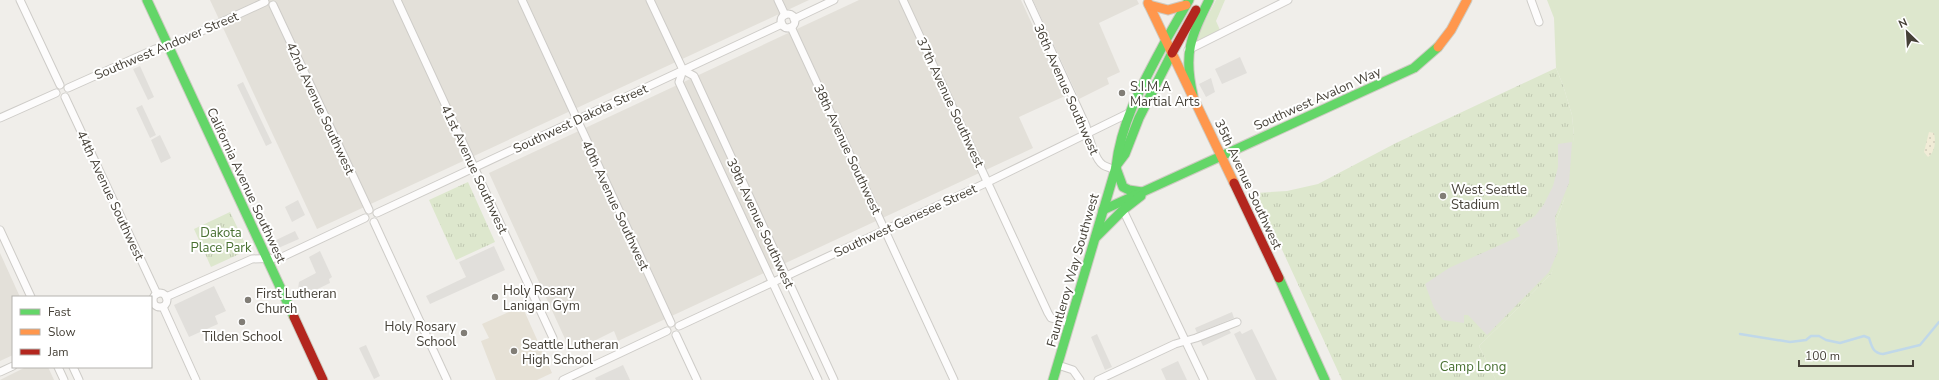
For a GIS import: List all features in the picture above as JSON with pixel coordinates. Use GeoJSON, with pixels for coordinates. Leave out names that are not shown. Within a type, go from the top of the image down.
{"type":"FeatureCollection","features":[{"type":"Feature","properties":{"kind":"main road","name":"California Avenue Southwest"},"geometry":{"type":"LineString","coordinates":[[147,0],[323,380]]}},
{"type":"Feature","properties":{"kind":"main road","name":"Fauntleroy Way Southwest"},"geometry":{"type":"LineString","coordinates":[[1115,168],[1124,154],[1139,118],[1172,53],[1201,0]]}},
{"type":"Feature","properties":{"kind":"main road"},"geometry":{"type":"LineString","coordinates":[[1193,95],[1187,73],[1187,50],[1196,25],[1209,0]]}},
{"type":"Feature","properties":{"kind":"main road","name":"Southwest Avalon Way"},"geometry":{"type":"LineString","coordinates":[[1103,210],[1414,68],[1442,43],[1455,26],[1467,0]]}},
{"type":"Feature","properties":{"kind":"main road","name":"Fauntleroy Way Southwest"},"geometry":{"type":"LineString","coordinates":[[1053,380],[1115,168],[1116,152],[1131,112],[1166,40],[1187,2]]}},
{"type":"Feature","properties":{"kind":"main road"},"geometry":{"type":"LineString","coordinates":[[1148,3],[1167,11],[1176,10],[1187,2]]}},
{"type":"Feature","properties":{"kind":"main road","name":"35th Avenue Southwest"},"geometry":{"type":"LineString","coordinates":[[1148,3],[1283,285],[1325,380]]}},
{"type":"Feature","properties":{"kind":"main road"},"geometry":{"type":"LineString","coordinates":[[1115,168],[1122,188],[1142,192]]}},
{"type":"Feature","properties":{"kind":"main road","name":"Southwest Avalon Way"},"geometry":{"type":"LineString","coordinates":[[1094,239],[1123,210],[1151,188]]}},
{"type":"Feature","properties":{"kind":"main road"},"geometry":{"type":"LineString","coordinates":[[1123,210],[1124,200]]}},
{"type":"Feature","properties":{"kind":"street"},"geometry":{"type":"LineString","coordinates":[[20,0],[60,85]]}},
{"type":"Feature","properties":{"kind":"street","name":"41st Avenue Southwest"},"geometry":{"type":"LineString","coordinates":[[397,0],[553,338]]}},
{"type":"Feature","properties":{"kind":"street","name":"40th Avenue Southwest"},"geometry":{"type":"LineString","coordinates":[[522,0],[671,323]]}},
{"type":"Feature","properties":{"kind":"street","name":"39th Avenue Southwest"},"geometry":{"type":"LineString","coordinates":[[650,0],[683,70],[694,76],[834,380]]}},
{"type":"Feature","properties":{"kind":"street"},"geometry":{"type":"LineString","coordinates":[[778,0],[785,16]]}},
{"type":"Feature","properties":{"kind":"street"},"geometry":{"type":"LineString","coordinates":[[794,19],[834,0]]}},
{"type":"Feature","properties":{"kind":"street","name":"37th Avenue Southwest"},"geometry":{"type":"LineString","coordinates":[[903,0],[1048,313],[1051,318],[1069,323]]}},
{"type":"Feature","properties":{"kind":"street","name":"36th Avenue Southwest"},"geometry":{"type":"LineString","coordinates":[[1028,0],[1086,126],[1087,135],[1100,163],[1115,168]]}},
{"type":"Feature","properties":{"kind":"street"},"geometry":{"type":"LineString","coordinates":[[1187,50],[1288,0]]}},
{"type":"Feature","properties":{"kind":"street"},"geometry":{"type":"LineString","coordinates":[[1531,0],[1539,22]]}},
{"type":"Feature","properties":{"kind":"street"},"geometry":{"type":"LineString","coordinates":[[265,1],[268,6],[275,3]]}},
{"type":"Feature","properties":{"kind":"street","name":"Southwest Andover Street"},"geometry":{"type":"LineString","coordinates":[[68,88],[155,49],[178,42],[265,1]]}},
{"type":"Feature","properties":{"kind":"street","name":"42nd Avenue Southwest"},"geometry":{"type":"LineString","coordinates":[[275,3],[369,210]]}},
{"type":"Feature","properties":{"kind":"street"},"geometry":{"type":"LineString","coordinates":[[791,15],[794,19],[795,24],[791,27],[787,28],[782,24],[782,19],[785,16],[791,15]]}},
{"type":"Feature","properties":{"kind":"street","name":"Southwest Dakota Street"},"geometry":{"type":"LineString","coordinates":[[377,213],[782,24]]}},
{"type":"Feature","properties":{"kind":"street","name":"38th Avenue Southwest"},"geometry":{"type":"LineString","coordinates":[[791,27],[954,380]]}},
{"type":"Feature","properties":{"kind":"street","name":"39th Avenue Southwest"},"geometry":{"type":"LineString","coordinates":[[683,70],[679,82],[818,380]]}},
{"type":"Feature","properties":{"kind":"street"},"geometry":{"type":"LineString","coordinates":[[56,93],[60,97],[65,97],[68,93],[68,88],[64,85],[60,85]]}},
{"type":"Feature","properties":{"kind":"street"},"geometry":{"type":"LineString","coordinates":[[56,93],[56,89],[60,85]]}},
{"type":"Feature","properties":{"kind":"street"},"geometry":{"type":"LineString","coordinates":[[0,118],[56,93]]}},
{"type":"Feature","properties":{"kind":"street","name":"44th Avenue Southwest"},"geometry":{"type":"LineString","coordinates":[[65,97],[157,294]]}},
{"type":"Feature","properties":{"kind":"street","name":"Southwest Genesee Street"},"geometry":{"type":"LineString","coordinates":[[679,326],[988,182],[1087,135],[1094,128],[1131,112]]}},
{"type":"Feature","properties":{"kind":"street"},"geometry":{"type":"LineString","coordinates":[[365,218],[365,214],[369,210],[372,210],[377,213],[378,218],[374,222]]}},
{"type":"Feature","properties":{"kind":"street"},"geometry":{"type":"LineString","coordinates":[[1123,210],[1204,380]]}},
{"type":"Feature","properties":{"kind":"street"},"geometry":{"type":"LineString","coordinates":[[166,297],[252,259],[280,258],[365,218]]}},
{"type":"Feature","properties":{"kind":"street"},"geometry":{"type":"LineString","coordinates":[[365,218],[369,222],[374,222]]}},
{"type":"Feature","properties":{"kind":"street"},"geometry":{"type":"LineString","coordinates":[[374,222],[447,380]]}},
{"type":"Feature","properties":{"kind":"street"},"geometry":{"type":"LineString","coordinates":[[0,230],[31,296]]}},
{"type":"Feature","properties":{"kind":"street"},"geometry":{"type":"LineString","coordinates":[[157,294],[164,294],[166,297],[167,303],[163,307],[157,307],[152,303],[153,298],[157,294]]}},
{"type":"Feature","properties":{"kind":"street"},"geometry":{"type":"LineString","coordinates":[[163,307],[196,380]]}},
{"type":"Feature","properties":{"kind":"street"},"geometry":{"type":"LineString","coordinates":[[1098,380],[1175,344],[1237,322]]}},
{"type":"Feature","properties":{"kind":"street"},"geometry":{"type":"LineString","coordinates":[[563,380],[572,378],[667,331],[668,326],[671,323],[676,323],[679,326],[679,331],[676,335]]}},
{"type":"Feature","properties":{"kind":"street"},"geometry":{"type":"LineString","coordinates":[[667,331],[670,335],[676,335]]}},
{"type":"Feature","properties":{"kind":"street"},"geometry":{"type":"LineString","coordinates":[[676,335],[697,380]]}},
{"type":"Feature","properties":{"kind":"street"},"geometry":{"type":"LineString","coordinates":[[1058,365],[1073,370],[1080,380]]}},
{"type":"Feature","properties":{"kind":"street"},"geometry":{"type":"LineString","coordinates":[[0,372],[12,366]]}},
{"type":"Feature","properties":{"kind":"street"},"geometry":{"type":"LineString","coordinates":[[58,368],[64,380]]}},
{"type":"Feature","properties":{"kind":"street"},"geometry":{"type":"LineString","coordinates":[[73,368],[79,380]]}},
{"type":"Feature","properties":{"kind":"shaded area"},"geometry":{"type":"Polygon","coordinates":[[[210,0],[809,0],[317,229],[210,0]]]}},
{"type":"Feature","properties":{"kind":"shaded area"},"geometry":{"type":"Polygon","coordinates":[[[859,0],[1021,0],[1065,96],[1019,117],[1033,148],[618,341],[614,331],[582,347],[574,346],[566,341],[489,173],[859,0]]]}},
{"type":"Feature","properties":{"kind":"shaded area"},"geometry":{"type":"Polygon","coordinates":[[[1033,0],[1137,0],[1139,4],[1099,23],[1120,72],[1107,78],[1109,84],[1079,99],[1033,0]]]}},
{"type":"Feature","properties":{"kind":"shaded area"},"geometry":{"type":"Polygon","coordinates":[[[1240,57],[1247,73],[1222,84],[1215,69],[1240,57]]]}},
{"type":"Feature","properties":{"kind":"shaded area"},"geometry":{"type":"Polygon","coordinates":[[[140,66],[154,97],[148,100],[133,69],[140,66]]]}},
{"type":"Feature","properties":{"kind":"shaded area"},"geometry":{"type":"Polygon","coordinates":[[[1211,78],[1215,92],[1206,97],[1199,84],[1211,78]]]}},
{"type":"Feature","properties":{"kind":"shaded area"},"geometry":{"type":"Polygon","coordinates":[[[243,82],[272,143],[266,146],[237,85],[243,82]]]}},
{"type":"Feature","properties":{"kind":"shaded area"},"geometry":{"type":"Polygon","coordinates":[[[142,105],[156,135],[150,138],[136,108],[142,105]]]}},
{"type":"Feature","properties":{"kind":"shaded area"},"geometry":{"type":"Polygon","coordinates":[[[160,135],[171,158],[161,163],[151,140],[160,135]]]}},
{"type":"Feature","properties":{"kind":"shaded area"},"geometry":{"type":"Polygon","coordinates":[[[1572,142],[1569,183],[1555,217],[1558,251],[1549,272],[1487,335],[1468,315],[1464,315],[1464,323],[1443,320],[1434,308],[1425,284],[1449,268],[1520,236],[1516,229],[1535,216],[1544,204],[1553,186],[1558,167],[1558,144],[1572,142]]]}},
{"type":"Feature","properties":{"kind":"shaded area"},"geometry":{"type":"Polygon","coordinates":[[[298,200],[305,215],[292,222],[285,207],[298,200]]]}},
{"type":"Feature","properties":{"kind":"shaded area"},"geometry":{"type":"Polygon","coordinates":[[[295,231],[299,239],[276,249],[272,242],[295,231]]]}},
{"type":"Feature","properties":{"kind":"shaded area"},"geometry":{"type":"Polygon","coordinates":[[[494,246],[505,270],[430,304],[426,296],[466,277],[459,262],[494,246]]]}},
{"type":"Feature","properties":{"kind":"shaded area"},"geometry":{"type":"Polygon","coordinates":[[[320,251],[332,277],[329,279],[330,283],[301,297],[298,289],[299,282],[316,273],[309,257],[320,251]]]}},
{"type":"Feature","properties":{"kind":"shaded area"},"geometry":{"type":"Polygon","coordinates":[[[0,253],[20,296],[12,296],[12,355],[0,361],[0,253]]]}},
{"type":"Feature","properties":{"kind":"shaded area"},"geometry":{"type":"Polygon","coordinates":[[[214,286],[226,311],[215,316],[218,324],[189,337],[174,305],[214,286]]]}},
{"type":"Feature","properties":{"kind":"shaded area","name":"Seattle Lutheran High School"},"geometry":{"type":"Polygon","coordinates":[[[522,306],[552,373],[537,380],[496,380],[481,341],[489,338],[482,324],[522,306]]]}},
{"type":"Feature","properties":{"kind":"shaded area"},"geometry":{"type":"Polygon","coordinates":[[[1232,312],[1234,318],[1197,333],[1195,328],[1232,312]]]}},
{"type":"Feature","properties":{"kind":"shaded area"},"geometry":{"type":"Polygon","coordinates":[[[1228,328],[1231,333],[1203,346],[1200,340],[1228,328]]]}},
{"type":"Feature","properties":{"kind":"shaded area"},"geometry":{"type":"Polygon","coordinates":[[[1252,329],[1277,380],[1256,380],[1234,334],[1240,331],[1242,334],[1252,329]]]}},
{"type":"Feature","properties":{"kind":"shaded area"},"geometry":{"type":"Polygon","coordinates":[[[1097,334],[1112,367],[1105,370],[1091,337],[1097,334]]]}},
{"type":"Feature","properties":{"kind":"shaded area"},"geometry":{"type":"Polygon","coordinates":[[[366,345],[380,376],[374,379],[359,348],[366,345]]]}},
{"type":"Feature","properties":{"kind":"shaded area"},"geometry":{"type":"Polygon","coordinates":[[[1178,361],[1187,380],[1166,380],[1161,369],[1178,361]]]}},
{"type":"Feature","properties":{"kind":"shaded area"},"geometry":{"type":"Polygon","coordinates":[[[623,365],[630,380],[596,380],[595,378],[623,365]]]}},
{"type":"Feature","properties":{"kind":"shaded area"},"geometry":{"type":"Polygon","coordinates":[[[24,368],[48,368],[54,380],[0,380],[24,368]]]}},
{"type":"Feature","properties":{"kind":"green space"},"geometry":{"type":"Polygon","coordinates":[[[1216,0],[1225,0],[1216,21],[1220,30],[1194,42],[1216,0]]]}},
{"type":"Feature","properties":{"kind":"green space"},"geometry":{"type":"Polygon","coordinates":[[[1547,0],[1939,0],[1939,380],[1496,380],[1479,346],[1551,274],[1560,248],[1556,221],[1564,200],[1574,136],[1572,115],[1556,68],[1554,18],[1547,0]]]}},
{"type":"Feature","properties":{"kind":"green space","name":"Camp Long"},"geometry":{"type":"Polygon","coordinates":[[[1556,68],[1572,115],[1574,136],[1571,181],[1556,221],[1560,248],[1559,256],[1551,274],[1479,346],[1496,380],[1342,380],[1256,193],[1287,191],[1318,184],[1396,143],[1556,68]]]}},
{"type":"Feature","properties":{"kind":"green space"},"geometry":{"type":"Polygon","coordinates":[[[468,182],[495,242],[456,260],[429,200],[468,182]]]}},
{"type":"Feature","properties":{"kind":"green space","name":"Dakota Place Park"},"geometry":{"type":"Polygon","coordinates":[[[230,212],[248,250],[211,267],[194,229],[230,212]]]}},
{"type":"Feature","properties":{"kind":"sand"},"geometry":{"type":"Polygon","coordinates":[[[1929,132],[1934,133],[1935,143],[1934,150],[1928,157],[1924,152],[1929,132]]]}},
{"type":"Feature","properties":{"kind":"waterway"},"geometry":{"type":"LineString","coordinates":[[1740,334],[1790,342],[1806,340],[1811,336],[1819,336],[1826,340],[1840,343],[1864,336],[1869,338],[1875,351],[1883,354],[1920,345],[1939,322]]}},
{"type":"Feature","properties":{"kind":"traffic: fast"},"geometry":{"type":"LineString","coordinates":[[147,0],[294,317]]}},
{"type":"Feature","properties":{"kind":"traffic: fast"},"geometry":{"type":"LineString","coordinates":[[1166,40],[1189,0]]}},
{"type":"Feature","properties":{"kind":"traffic: fast"},"geometry":{"type":"LineString","coordinates":[[1193,95],[1189,68],[1190,46],[1193,35],[1209,0]]}},
{"type":"Feature","properties":{"kind":"traffic: fast"},"geometry":{"type":"LineString","coordinates":[[1053,380],[1116,167],[1128,117],[1166,40]]}},
{"type":"Feature","properties":{"kind":"traffic: fast"},"geometry":{"type":"LineString","coordinates":[[1103,210],[1414,68],[1438,47]]}},
{"type":"Feature","properties":{"kind":"traffic: fast"},"geometry":{"type":"LineString","coordinates":[[1116,166],[1125,154],[1139,118],[1172,53]]}},
{"type":"Feature","properties":{"kind":"traffic: fast"},"geometry":{"type":"LineString","coordinates":[[1116,168],[1123,187],[1129,190],[1142,192]]}},
{"type":"Feature","properties":{"kind":"traffic: fast"},"geometry":{"type":"LineString","coordinates":[[1096,237],[1123,210],[1141,196]]}},
{"type":"Feature","properties":{"kind":"traffic: fast"},"geometry":{"type":"LineString","coordinates":[[1279,278],[1325,380]]}},
{"type":"Feature","properties":{"kind":"traffic: slow"},"geometry":{"type":"LineString","coordinates":[[1438,47],[1451,30],[1467,0]]}},
{"type":"Feature","properties":{"kind":"traffic: slow"},"geometry":{"type":"LineString","coordinates":[[1148,3],[1234,183]]}},
{"type":"Feature","properties":{"kind":"traffic: slow"},"geometry":{"type":"LineString","coordinates":[[1149,5],[1168,10],[1186,5]]}},
{"type":"Feature","properties":{"kind":"traffic: jam"},"geometry":{"type":"LineString","coordinates":[[1172,53],[1196,10]]}},
{"type":"Feature","properties":{"kind":"traffic: jam"},"geometry":{"type":"LineString","coordinates":[[1234,183],[1279,278]]}},
{"type":"Feature","properties":{"kind":"traffic: jam"},"geometry":{"type":"LineString","coordinates":[[294,317],[323,380]]}},
{"type":"Feature","properties":{"kind":"place","name":"S.I.M.A Martial Arts"},"geometry":{"type":"Point","coordinates":[1122,93]}},
{"type":"Feature","properties":{"kind":"place","name":"West Seattle Stadium"},"geometry":{"type":"Point","coordinates":[1443,196]}},
{"type":"Feature","properties":{"kind":"place","name":"Holy Rosary Lanigan Gym"},"geometry":{"type":"Point","coordinates":[495,297]}},
{"type":"Feature","properties":{"kind":"place","name":"First Lutheran Church"},"geometry":{"type":"Point","coordinates":[248,300]}},
{"type":"Feature","properties":{"kind":"place","name":"Tilden School"},"geometry":{"type":"Point","coordinates":[242,322]}},
{"type":"Feature","properties":{"kind":"place","name":"Holy Rosary School"},"geometry":{"type":"Point","coordinates":[464,333]}},
{"type":"Feature","properties":{"kind":"place","name":"Seattle Lutheran High School"},"geometry":{"type":"Point","coordinates":[514,351]}}]}
